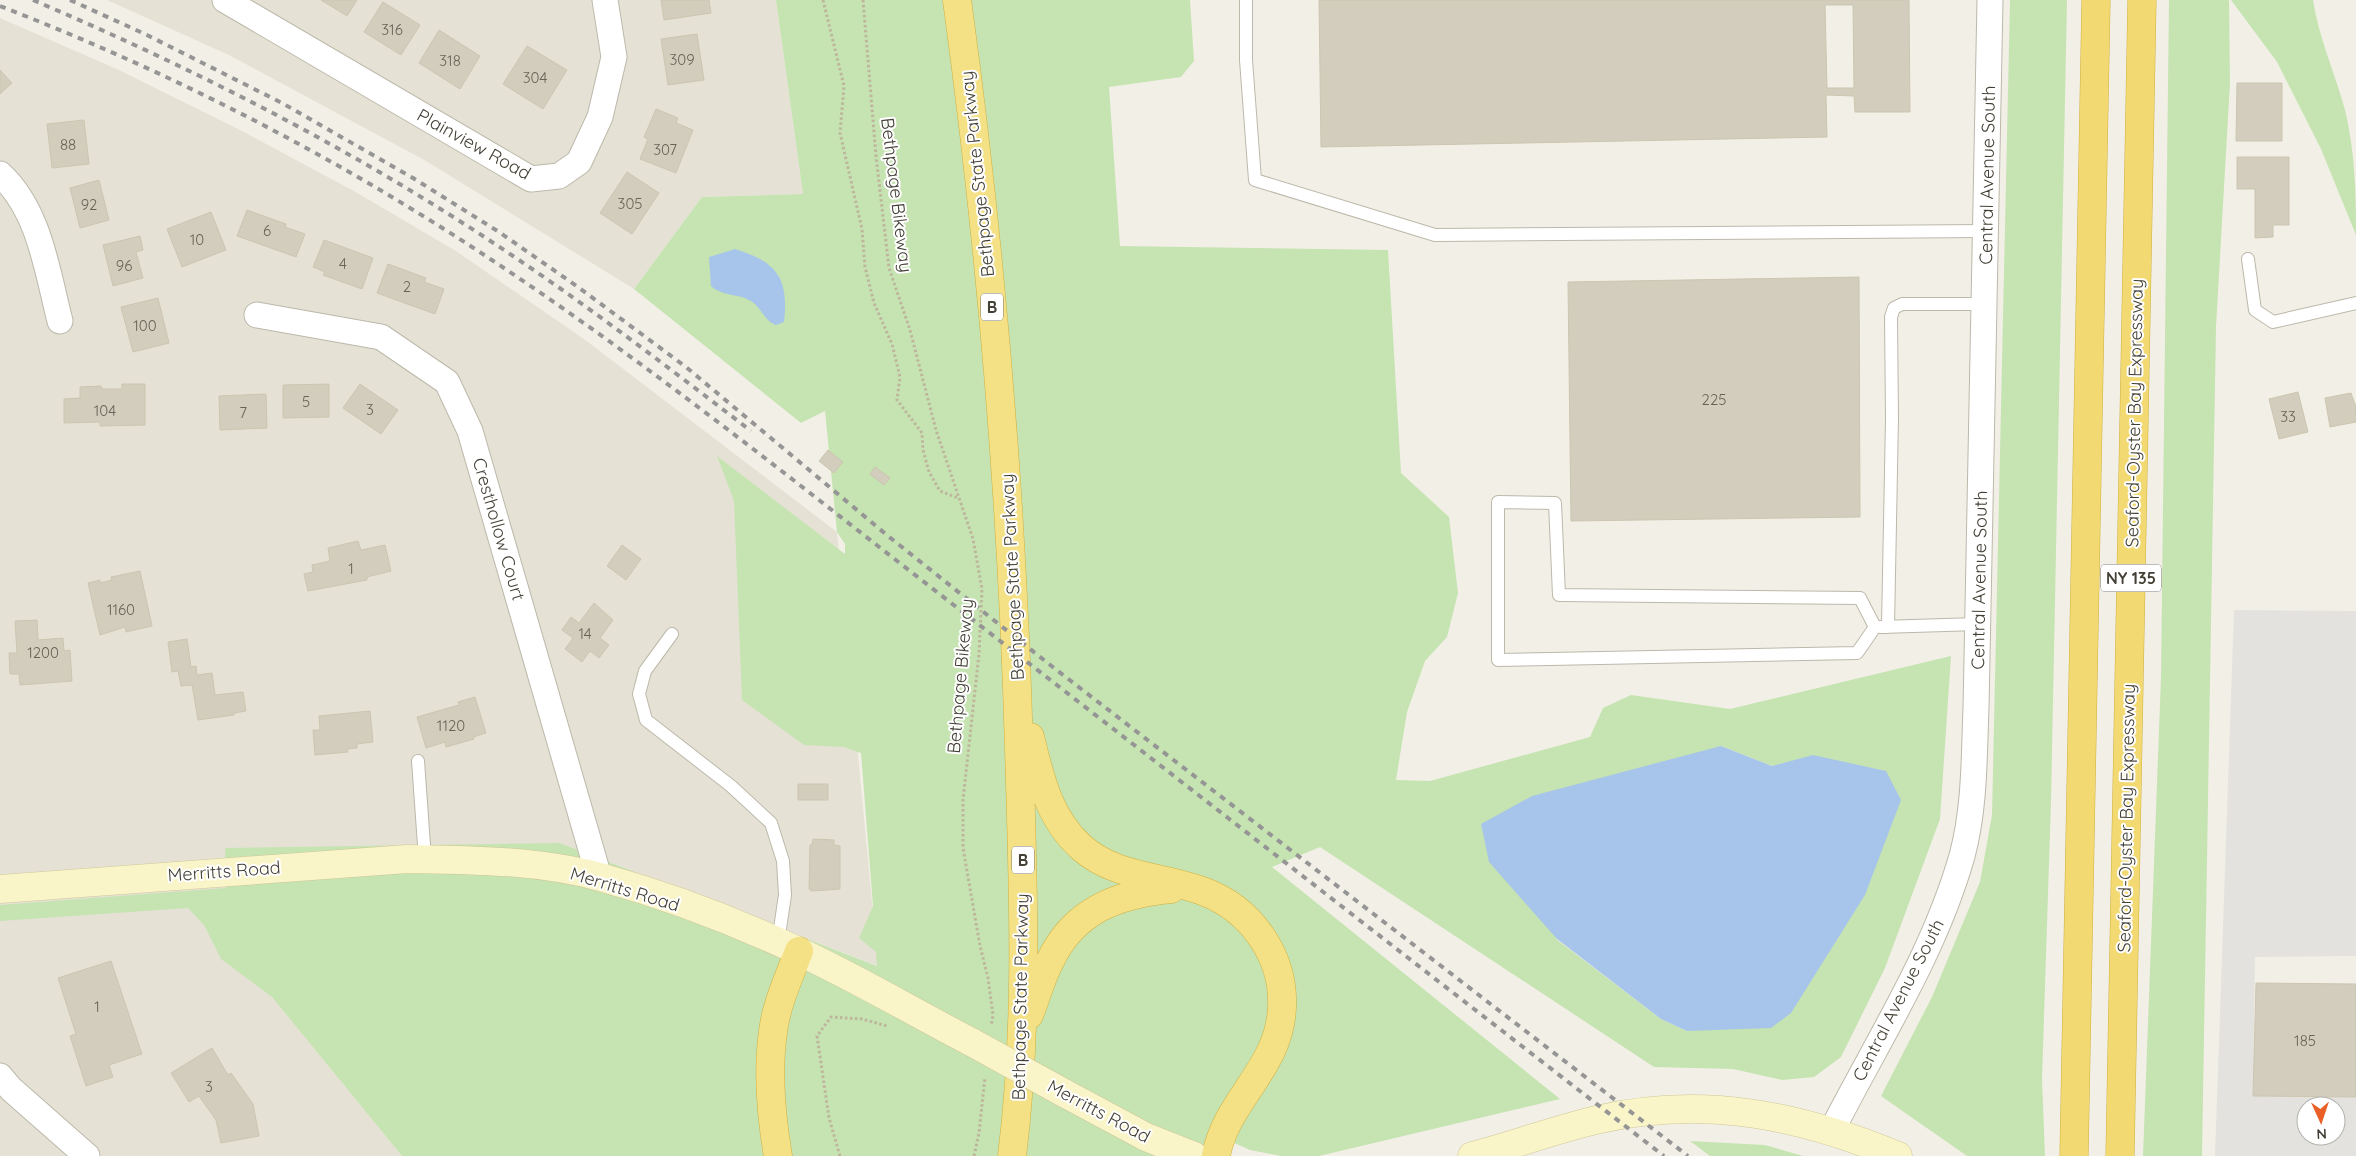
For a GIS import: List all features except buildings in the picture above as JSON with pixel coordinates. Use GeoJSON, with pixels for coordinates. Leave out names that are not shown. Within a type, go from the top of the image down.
{"type":"FeatureCollection","features":[{"type":"Feature","properties":{"kind":"highway","name":"Bethpage State Parkway"},"geometry":{"type":"LineString","coordinates":[[956,0],[972,112],[1003,432],[1015,615],[1024,913],[1022,1035],[1012,1156]]}},
{"type":"Feature","properties":{"kind":"highway","name":"NY 135"},"geometry":{"type":"LineString","coordinates":[[2074,1156],[2096,0]]}},
{"type":"Feature","properties":{"kind":"highway","name":"Seaford-Oyster Bay Expressway"},"geometry":{"type":"LineString","coordinates":[[2120,1156],[2142,0]]}},
{"type":"Feature","properties":{"kind":"highway"},"geometry":{"type":"LineString","coordinates":[[1018,685],[1044,788],[1059,822],[1070,837],[1083,849],[1113,867],[1218,897],[1251,923],[1262,936],[1271,952],[1278,969],[1282,988],[1280,1027],[1274,1047],[1226,1123],[1216,1156]]}},
{"type":"Feature","properties":{"kind":"highway"},"geometry":{"type":"LineString","coordinates":[[1022,1035],[1050,961],[1071,930],[1084,918],[1099,907],[1116,899],[1147,891],[1188,887]]}},
{"type":"Feature","properties":{"kind":"highway"},"geometry":{"type":"LineString","coordinates":[[778,1156],[769,1077],[773,1031],[783,994],[788,947]]}},
{"type":"Feature","properties":{"kind":"main road","name":"Merritts Road"},"geometry":{"type":"LineString","coordinates":[[0,888],[333,863],[425,859],[538,865],[599,877],[725,921],[788,947],[982,1039],[1064,1093],[1146,1136],[1194,1156]]}},
{"type":"Feature","properties":{"kind":"main road"},"geometry":{"type":"LineString","coordinates":[[1472,1156],[1597,1120],[1692,1110],[1747,1112],[1780,1116],[1832,1130],[1898,1156]]}},
{"type":"Feature","properties":{"kind":"street","name":"Plainview Road"},"geometry":{"type":"LineString","coordinates":[[225,0],[531,179],[558,176],[579,162],[600,117],[614,57],[605,0]]}},
{"type":"Feature","properties":{"kind":"street","name":"Central Avenue South"},"geometry":{"type":"LineString","coordinates":[[1832,1130],[1914,979],[1938,926],[1962,855],[1971,805],[1978,624],[1990,0]]}},
{"type":"Feature","properties":{"kind":"street"},"geometry":{"type":"LineString","coordinates":[[0,174],[20,197],[32,219],[60,321]]}},
{"type":"Feature","properties":{"kind":"street","name":"Cresthollow Court"},"geometry":{"type":"LineString","coordinates":[[257,315],[381,337],[447,382],[470,431],[599,877]]}},
{"type":"Feature","properties":{"kind":"street"},"geometry":{"type":"LineString","coordinates":[[0,1076],[11,1089],[87,1156]]}},
{"type":"Feature","properties":{"kind":"lane"},"geometry":{"type":"LineString","coordinates":[[1246,0],[1246,60],[1255,180],[1435,235],[1828,234],[1986,231]]}},
{"type":"Feature","properties":{"kind":"lane"},"geometry":{"type":"LineString","coordinates":[[2248,259],[2255,310],[2273,322],[2356,303]]}},
{"type":"Feature","properties":{"kind":"lane"},"geometry":{"type":"LineString","coordinates":[[1888,627],[1892,418],[1891,317],[1894,308],[1902,304],[1984,304]]}},
{"type":"Feature","properties":{"kind":"lane"},"geometry":{"type":"LineString","coordinates":[[1498,502],[1555,503],[1558,595],[1860,598],[1875,627],[1857,653],[1498,660],[1498,502]]}},
{"type":"Feature","properties":{"kind":"lane"},"geometry":{"type":"LineString","coordinates":[[1875,627],[1978,624]]}},
{"type":"Feature","properties":{"kind":"lane"},"geometry":{"type":"LineString","coordinates":[[672,634],[645,671],[639,694],[646,720],[731,786],[771,823],[783,861],[788,947]]}},
{"type":"Feature","properties":{"kind":"lane"},"geometry":{"type":"LineString","coordinates":[[418,761],[425,859]]}},
{"type":"Feature","properties":{"kind":"path"},"geometry":{"type":"LineString","coordinates":[[823,0],[844,86],[840,133],[862,228],[865,267],[874,303],[892,344],[900,377],[897,400],[922,433],[923,450],[929,472],[940,491],[959,498]]}},
{"type":"Feature","properties":{"kind":"path","name":"Bethpage Bikeway"},"geometry":{"type":"LineString","coordinates":[[864,0],[876,156],[889,268],[910,330],[936,430],[973,539],[982,589],[979,654],[963,800],[963,848],[977,929],[988,978],[993,1015],[982,1039]]}},
{"type":"Feature","properties":{"kind":"path"},"geometry":{"type":"LineString","coordinates":[[840,1156],[829,1118],[817,1036],[831,1017],[862,1019],[894,1028]]}},
{"type":"Feature","properties":{"kind":"path"},"geometry":{"type":"LineString","coordinates":[[974,1156],[979,1133],[985,1074]]}},
{"type":"Feature","properties":{"kind":"shaded area"},"geometry":{"type":"Polygon","coordinates":[[[107,0],[776,0],[803,194],[702,197],[634,289],[426,161],[231,56],[107,0]]]}},
{"type":"Feature","properties":{"kind":"shaded area"},"geometry":{"type":"Polygon","coordinates":[[[0,18],[119,70],[242,131],[354,191],[456,251],[584,339],[837,532],[878,966],[560,843],[229,944],[402,1156],[0,1156],[0,18]]]}},
{"type":"Feature","properties":{"kind":"shaded area"},"geometry":{"type":"Polygon","coordinates":[[[2234,610],[2356,611],[2356,956],[2255,957],[2253,1096],[2296,1096],[2296,1146],[2346,1146],[2346,1097],[2356,1097],[2356,1156],[2215,1156],[2234,610]]]}},
{"type":"Feature","properties":{"kind":"green space"},"geometry":{"type":"Polygon","coordinates":[[[776,0],[1190,0],[1194,61],[1181,77],[1109,87],[1120,246],[1388,250],[1401,473],[1449,517],[1458,593],[1447,637],[1425,661],[1407,712],[1396,780],[1430,781],[1590,737],[1603,708],[1631,695],[1730,709],[1951,656],[1940,819],[1885,968],[1841,1057],[1814,1077],[1782,1080],[1733,1069],[1654,1067],[1320,847],[1272,867],[1560,1099],[1319,1156],[1281,1156],[1250,1150],[1214,1134],[1206,1156],[402,1156],[272,997],[221,959],[204,925],[188,908],[0,921],[0,905],[226,888],[225,848],[560,843],[877,966],[876,952],[859,938],[873,906],[861,753],[844,747],[804,745],[742,700],[734,501],[717,456],[845,554],[845,544],[837,532],[825,411],[801,423],[634,289],[702,197],[803,194],[776,0]],[[1721,746],[1556,939],[1661,1019],[1687,1031],[1885,771],[1813,756],[1772,766],[1721,746]]]}},
{"type":"Feature","properties":{"kind":"green space"},"geometry":{"type":"Polygon","coordinates":[[[2010,0],[2067,0],[2051,802],[2042,1079],[2045,1156],[1967,1156],[1881,1096],[1932,997],[1980,882],[1992,815],[2010,0]]]}},
{"type":"Feature","properties":{"kind":"green space"},"geometry":{"type":"Polygon","coordinates":[[[2169,0],[2229,0],[2230,83],[2216,327],[2202,1156],[2143,1156],[2161,677],[2169,0]]]}},
{"type":"Feature","properties":{"kind":"green space"},"geometry":{"type":"Polygon","coordinates":[[[2231,0],[2313,0],[2323,42],[2345,110],[2351,141],[2356,204],[2356,235],[2321,149],[2277,62],[2231,0]]]}},
{"type":"Feature","properties":{"kind":"green space"},"geometry":{"type":"Polygon","coordinates":[[[1690,1141],[1765,1145],[1803,1156],[1710,1156],[1690,1141]]]}},
{"type":"Feature","properties":{"kind":"water"},"geometry":{"type":"Polygon","coordinates":[[[735,249],[761,260],[777,274],[782,283],[784,294],[784,322],[776,325],[751,301],[720,292],[711,286],[709,257],[735,249]]]}},
{"type":"Feature","properties":{"kind":"water"},"geometry":{"type":"Polygon","coordinates":[[[1721,746],[1772,766],[1813,755],[1886,771],[1901,800],[1865,895],[1791,1013],[1771,1028],[1687,1031],[1661,1019],[1557,939],[1489,862],[1481,824],[1532,796],[1721,746]]]}},
{"type":"Feature","properties":{"kind":"railway"},"geometry":{"type":"LineString","coordinates":[[33,0],[218,85],[279,116],[398,183],[513,256],[574,298],[751,431]]}},
{"type":"Feature","properties":{"kind":"railway"},"geometry":{"type":"LineString","coordinates":[[70,0],[145,34],[282,103],[413,178],[499,232],[578,287],[686,367],[888,536],[1054,668],[1688,1156]]}},
{"type":"Feature","properties":{"kind":"railway"},"geometry":{"type":"LineString","coordinates":[[0,6],[62,31],[183,85],[301,145],[416,211],[534,289],[657,376],[777,467],[1664,1156]]}}]}
